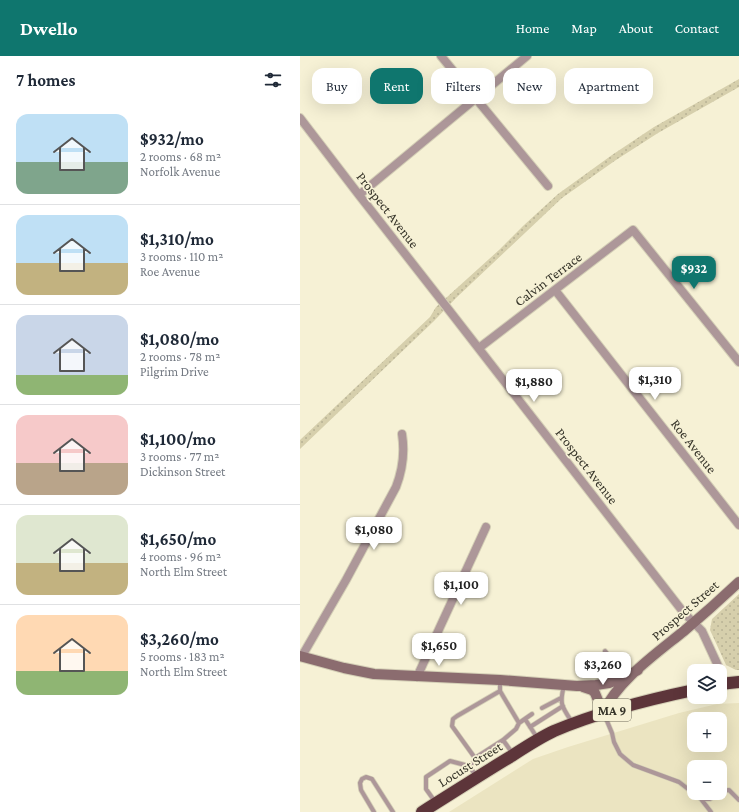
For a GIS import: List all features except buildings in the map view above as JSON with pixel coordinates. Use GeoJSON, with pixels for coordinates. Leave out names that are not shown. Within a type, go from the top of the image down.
{"type":"FeatureCollection","features":[{"type":"Feature","properties":{"kind":"highway"},"geometry":{"type":"LineString","coordinates":[[727,683],[739,682]]}},
{"type":"Feature","properties":{"kind":"highway","name":"MA 9"},"geometry":{"type":"LineString","coordinates":[[536,741],[554,732],[603,713],[687,691]]}},
{"type":"Feature","properties":{"kind":"highway","name":"Locust Street"},"geometry":{"type":"LineString","coordinates":[[422,812],[536,741]]}},
{"type":"Feature","properties":{"kind":"main road","name":"Prospect Street"},"geometry":{"type":"LineString","coordinates":[[603,713],[615,693],[638,670],[694,623],[739,582]]}},
{"type":"Feature","properties":{"kind":"main road"},"geometry":{"type":"LineString","coordinates":[[301,656],[369,674],[500,680],[577,686],[602,684],[615,681],[638,670]]}},
{"type":"Feature","properties":{"kind":"main road"},"geometry":{"type":"LineString","coordinates":[[577,686],[589,689],[595,693],[603,713]]}},
{"type":"Feature","properties":{"kind":"street"},"geometry":{"type":"LineString","coordinates":[[441,56],[451,68]]}},
{"type":"Feature","properties":{"kind":"street"},"geometry":{"type":"LineString","coordinates":[[495,82],[526,56]]}},
{"type":"Feature","properties":{"kind":"street"},"geometry":{"type":"LineString","coordinates":[[359,195],[468,104]]}},
{"type":"Feature","properties":{"kind":"street"},"geometry":{"type":"LineString","coordinates":[[480,104],[548,186]]}},
{"type":"Feature","properties":{"kind":"street","name":"Prospect Avenue"},"geometry":{"type":"LineString","coordinates":[[300,118],[684,613],[702,631],[717,664]]}},
{"type":"Feature","properties":{"kind":"street","name":"Calvin Terrace"},"geometry":{"type":"LineString","coordinates":[[479,348],[633,230],[739,362]]}},
{"type":"Feature","properties":{"kind":"street","name":"Roe Avenue"},"geometry":{"type":"LineString","coordinates":[[555,290],[739,525]]}},
{"type":"Feature","properties":{"kind":"street"},"geometry":{"type":"LineString","coordinates":[[301,656],[346,580],[396,487],[400,476],[403,459],[404,445],[402,434]]}},
{"type":"Feature","properties":{"kind":"street"},"geometry":{"type":"LineString","coordinates":[[417,676],[486,527]]}},
{"type":"Feature","properties":{"kind":"lane"},"geometry":{"type":"LineString","coordinates":[[605,651],[625,677]]}},
{"type":"Feature","properties":{"kind":"lane"},"geometry":{"type":"LineString","coordinates":[[500,680],[500,692],[519,723]]}},
{"type":"Feature","properties":{"kind":"lane"},"geometry":{"type":"LineString","coordinates":[[564,685],[561,698],[563,708],[574,724]]}},
{"type":"Feature","properties":{"kind":"lane"},"geometry":{"type":"LineString","coordinates":[[475,758],[452,726],[453,719],[500,692]]}},
{"type":"Feature","properties":{"kind":"lane"},"geometry":{"type":"LineString","coordinates":[[542,708],[561,698]]}},
{"type":"Feature","properties":{"kind":"lane"},"geometry":{"type":"LineString","coordinates":[[530,726],[563,706]]}},
{"type":"Feature","properties":{"kind":"lane"},"geometry":{"type":"LineString","coordinates":[[603,713],[620,754],[633,765],[679,782],[687,788]]}},
{"type":"Feature","properties":{"kind":"lane"},"geometry":{"type":"LineString","coordinates":[[469,766],[474,762],[475,758],[503,740],[516,729],[519,723],[532,714]]}},
{"type":"Feature","properties":{"kind":"lane"},"geometry":{"type":"LineString","coordinates":[[525,719],[530,726],[536,741]]}},
{"type":"Feature","properties":{"kind":"lane"},"geometry":{"type":"LineString","coordinates":[[503,740],[514,755]]}},
{"type":"Feature","properties":{"kind":"lane"},"geometry":{"type":"LineString","coordinates":[[436,803],[426,789],[426,777],[450,762],[469,766],[477,777]]}},
{"type":"Feature","properties":{"kind":"lane"},"geometry":{"type":"LineString","coordinates":[[374,812],[361,790],[360,783],[362,779],[366,777],[372,779],[393,812]]}},
{"type":"Feature","properties":{"kind":"lane"},"geometry":{"type":"LineString","coordinates":[[727,790],[729,790],[739,800]]}},
{"type":"Feature","properties":{"kind":"lane"},"geometry":{"type":"LineString","coordinates":[[702,800],[711,812]]}},
{"type":"Feature","properties":{"kind":"shaded area"},"geometry":{"type":"Polygon","coordinates":[[[739,79],[739,87],[658,133],[562,198],[300,449],[300,440],[430,317],[436,307],[558,194],[654,127],[739,79]]]}},
{"type":"Feature","properties":{"kind":"shaded area"},"geometry":{"type":"Polygon","coordinates":[[[739,594],[739,670],[736,670],[726,664],[710,630],[712,619],[739,594]]]}},
{"type":"Feature","properties":{"kind":"shaded area"},"geometry":{"type":"Polygon","coordinates":[[[739,703],[739,812],[449,812],[533,759],[679,713],[717,704],[739,703]]]}}]}
